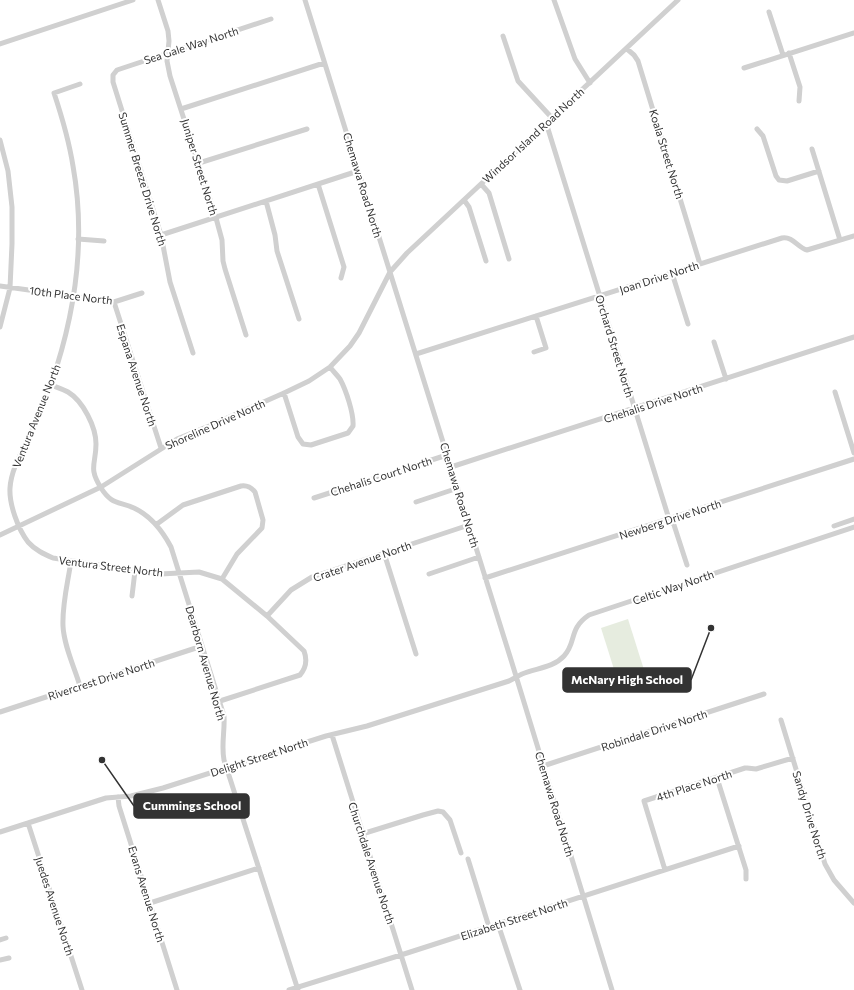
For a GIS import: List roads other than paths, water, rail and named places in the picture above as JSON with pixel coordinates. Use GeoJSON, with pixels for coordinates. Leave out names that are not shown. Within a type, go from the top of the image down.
{"type":"FeatureCollection","features":[{"type":"Feature","properties":{"kind":"street"},"geometry":{"type":"LineString","coordinates":[[0,44],[133,0]]}},
{"type":"Feature","properties":{"kind":"street","name":"Juniper Street North"},"geometry":{"type":"LineString","coordinates":[[158,0],[168,31],[169,41],[167,61],[170,76],[216,218],[222,240],[225,270],[246,335]]}},
{"type":"Feature","properties":{"kind":"street","name":"Chemawa Road North"},"geometry":{"type":"LineString","coordinates":[[305,0],[458,488],[612,990]]}},
{"type":"Feature","properties":{"kind":"street"},"geometry":{"type":"LineString","coordinates":[[554,0],[575,59],[590,83]]}},
{"type":"Feature","properties":{"kind":"street","name":"Windsor Island Road North"},"geometry":{"type":"LineString","coordinates":[[390,272],[407,253],[678,0]]}},
{"type":"Feature","properties":{"kind":"street"},"geometry":{"type":"LineString","coordinates":[[769,12],[783,55]]}},
{"type":"Feature","properties":{"kind":"street","name":"Sea Gale Way North"},"geometry":{"type":"LineString","coordinates":[[113,75],[118,70],[272,19]]}},
{"type":"Feature","properties":{"kind":"street"},"geometry":{"type":"LineString","coordinates":[[744,68],[854,33]]}},
{"type":"Feature","properties":{"kind":"street"},"geometry":{"type":"LineString","coordinates":[[503,36],[518,81],[552,118]]}},
{"type":"Feature","properties":{"kind":"street","name":"Koala Street North"},"geometry":{"type":"LineString","coordinates":[[627,49],[638,61],[700,264]]}},
{"type":"Feature","properties":{"kind":"street"},"geometry":{"type":"LineString","coordinates":[[789,54],[800,87],[799,101]]}},
{"type":"Feature","properties":{"kind":"street"},"geometry":{"type":"LineString","coordinates":[[181,109],[324,63]]}},
{"type":"Feature","properties":{"kind":"street","name":"Summer Breeze Drive North"},"geometry":{"type":"LineString","coordinates":[[113,75],[113,82],[161,235],[170,282],[193,353]]}},
{"type":"Feature","properties":{"kind":"street","name":"Ventura Avenue North"},"geometry":{"type":"LineString","coordinates":[[20,526],[12,509],[10,499],[10,487],[13,471],[35,425],[51,385],[65,339],[74,297],[76,273],[78,203],[66,132],[54,93],[80,84]]}},
{"type":"Feature","properties":{"kind":"street","name":"Orchard Street North"},"geometry":{"type":"LineString","coordinates":[[545,125],[548,129],[668,520],[674,524],[687,565]]}},
{"type":"Feature","properties":{"kind":"street"},"geometry":{"type":"LineString","coordinates":[[199,163],[307,129]]}},
{"type":"Feature","properties":{"kind":"street"},"geometry":{"type":"LineString","coordinates":[[757,129],[763,136],[778,180],[787,181],[819,171]]}},
{"type":"Feature","properties":{"kind":"street"},"geometry":{"type":"LineString","coordinates":[[0,140],[8,172],[12,207],[10,288],[0,327]]}},
{"type":"Feature","properties":{"kind":"street"},"geometry":{"type":"LineString","coordinates":[[812,149],[840,240]]}},
{"type":"Feature","properties":{"kind":"street"},"geometry":{"type":"LineString","coordinates":[[161,235],[358,171]]}},
{"type":"Feature","properties":{"kind":"street"},"geometry":{"type":"LineString","coordinates":[[318,184],[344,267],[341,278]]}},
{"type":"Feature","properties":{"kind":"street"},"geometry":{"type":"LineString","coordinates":[[481,184],[489,193],[509,259]]}},
{"type":"Feature","properties":{"kind":"street"},"geometry":{"type":"LineString","coordinates":[[464,200],[469,206],[486,260]]}},
{"type":"Feature","properties":{"kind":"street"},"geometry":{"type":"LineString","coordinates":[[266,201],[275,235],[277,251],[299,320]]}},
{"type":"Feature","properties":{"kind":"street","name":"Joan Drive North"},"geometry":{"type":"LineString","coordinates":[[416,354],[782,238],[789,238],[803,249],[807,250],[854,236]]}},
{"type":"Feature","properties":{"kind":"street"},"geometry":{"type":"LineString","coordinates":[[78,239],[104,241]]}},
{"type":"Feature","properties":{"kind":"street","name":"Shoreline Drive North"},"geometry":{"type":"LineString","coordinates":[[0,535],[101,487],[177,439],[284,393],[309,381],[330,367],[350,346],[359,333],[390,272]]}},
{"type":"Feature","properties":{"kind":"street"},"geometry":{"type":"LineString","coordinates":[[672,273],[688,324]]}},
{"type":"Feature","properties":{"kind":"street","name":"10th Place North"},"geometry":{"type":"LineString","coordinates":[[0,286],[114,302],[142,293]]}},
{"type":"Feature","properties":{"kind":"street","name":"Espana Avenue North"},"geometry":{"type":"LineString","coordinates":[[114,302],[161,448]]}},
{"type":"Feature","properties":{"kind":"street"},"geometry":{"type":"LineString","coordinates":[[534,352],[546,348],[536,316]]}},
{"type":"Feature","properties":{"kind":"street","name":"Chehalis Drive North"},"geometry":{"type":"LineString","coordinates":[[451,467],[854,337]]}},
{"type":"Feature","properties":{"kind":"street"},"geometry":{"type":"LineString","coordinates":[[714,342],[726,379]]}},
{"type":"Feature","properties":{"kind":"street"},"geometry":{"type":"LineString","coordinates":[[284,393],[298,437],[304,444],[311,444],[348,433],[353,426],[353,416],[340,379],[330,367]]}},
{"type":"Feature","properties":{"kind":"street","name":"Dearborn Avenue North"},"geometry":{"type":"LineString","coordinates":[[51,385],[68,392],[79,401],[89,418],[96,443],[93,471],[110,500],[133,507],[143,513],[157,524],[165,534],[171,546],[224,716],[225,728],[222,751],[226,768],[298,989]]}},
{"type":"Feature","properties":{"kind":"street"},"geometry":{"type":"LineString","coordinates":[[835,392],[854,453]]}},
{"type":"Feature","properties":{"kind":"street","name":"Chehalis Court North"},"geometry":{"type":"LineString","coordinates":[[314,498],[447,455]]}},
{"type":"Feature","properties":{"kind":"street","name":"Newberg Drive North"},"geometry":{"type":"LineString","coordinates":[[485,578],[854,459]]}},
{"type":"Feature","properties":{"kind":"street"},"geometry":{"type":"LineString","coordinates":[[157,524],[183,505],[240,486],[252,489],[255,492],[263,520],[262,528],[237,554],[222,579]]}},
{"type":"Feature","properties":{"kind":"street"},"geometry":{"type":"LineString","coordinates":[[416,502],[458,488]]}},
{"type":"Feature","properties":{"kind":"street"},"geometry":{"type":"LineString","coordinates":[[834,526],[854,520]]}},
{"type":"Feature","properties":{"kind":"street","name":"Crater Avenue North"},"geometry":{"type":"LineString","coordinates":[[267,616],[291,590],[306,580],[330,570],[469,525]]}},
{"type":"Feature","properties":{"kind":"street","name":"Ventura Street North"},"geometry":{"type":"LineString","coordinates":[[20,526],[28,542],[37,550],[53,558],[160,574],[199,572],[222,579],[267,616],[300,647],[306,656],[305,667],[300,675],[220,701]]}},
{"type":"Feature","properties":{"kind":"street","name":"Celtic Way North"},"geometry":{"type":"LineString","coordinates":[[516,677],[551,665],[562,658],[569,649],[577,626],[589,615],[854,527]]}},
{"type":"Feature","properties":{"kind":"street"},"geometry":{"type":"LineString","coordinates":[[384,553],[416,654]]}},
{"type":"Feature","properties":{"kind":"street"},"geometry":{"type":"LineString","coordinates":[[429,574],[479,557]]}},
{"type":"Feature","properties":{"kind":"street"},"geometry":{"type":"LineString","coordinates":[[71,561],[63,612],[63,626],[66,642],[80,686]]}},
{"type":"Feature","properties":{"kind":"street"},"geometry":{"type":"LineString","coordinates":[[132,596],[135,571]]}},
{"type":"Feature","properties":{"kind":"street","name":"Rivercrest Drive North"},"geometry":{"type":"LineString","coordinates":[[0,712],[202,646]]}},
{"type":"Feature","properties":{"kind":"street","name":"Delight Street North"},"geometry":{"type":"LineString","coordinates":[[0,832],[106,798],[139,794],[163,788],[332,735],[367,726],[516,677]]}},
{"type":"Feature","properties":{"kind":"street","name":"Robindale Drive North"},"geometry":{"type":"LineString","coordinates":[[543,766],[764,694]]}},
{"type":"Feature","properties":{"kind":"street","name":"Sandy Drive North"},"geometry":{"type":"LineString","coordinates":[[782,720],[825,864],[834,880],[854,903]]}},
{"type":"Feature","properties":{"kind":"street","name":"Churchdale Avenue North"},"geometry":{"type":"LineString","coordinates":[[332,735],[412,990]]}},
{"type":"Feature","properties":{"kind":"street","name":"4th Place North"},"geometry":{"type":"LineString","coordinates":[[665,870],[644,801],[746,768],[756,769],[793,758]]}},
{"type":"Feature","properties":{"kind":"street"},"geometry":{"type":"LineString","coordinates":[[717,778],[746,870],[746,879]]}},
{"type":"Feature","properties":{"kind":"street","name":"Evans Avenue North"},"geometry":{"type":"LineString","coordinates":[[118,797],[119,806],[177,990]]}},
{"type":"Feature","properties":{"kind":"street"},"geometry":{"type":"LineString","coordinates":[[362,834],[438,811],[443,812],[450,820],[462,853]]}},
{"type":"Feature","properties":{"kind":"street","name":"Juedes Avenue North"},"geometry":{"type":"LineString","coordinates":[[28,823],[81,990]]}},
{"type":"Feature","properties":{"kind":"street","name":"Elizabeth Street North"},"geometry":{"type":"LineString","coordinates":[[289,990],[298,989],[739,846]]}},
{"type":"Feature","properties":{"kind":"street"},"geometry":{"type":"LineString","coordinates":[[468,859],[490,927]]}},
{"type":"Feature","properties":{"kind":"street"},"geometry":{"type":"LineString","coordinates":[[150,903],[259,868]]}},
{"type":"Feature","properties":{"kind":"street"},"geometry":{"type":"LineString","coordinates":[[498,924],[520,990]]}},
{"type":"Feature","properties":{"kind":"street"},"geometry":{"type":"LineString","coordinates":[[0,940],[6,938]]}},
{"type":"Feature","properties":{"kind":"street"},"geometry":{"type":"LineString","coordinates":[[0,960],[9,958]]}},
{"type":"Feature","properties":{"kind":"place","name":"McNary High School"},"geometry":{"type":"Point","coordinates":[711,628]}},
{"type":"Feature","properties":{"kind":"place","name":"Cummings School"},"geometry":{"type":"Point","coordinates":[102,760]}}]}
